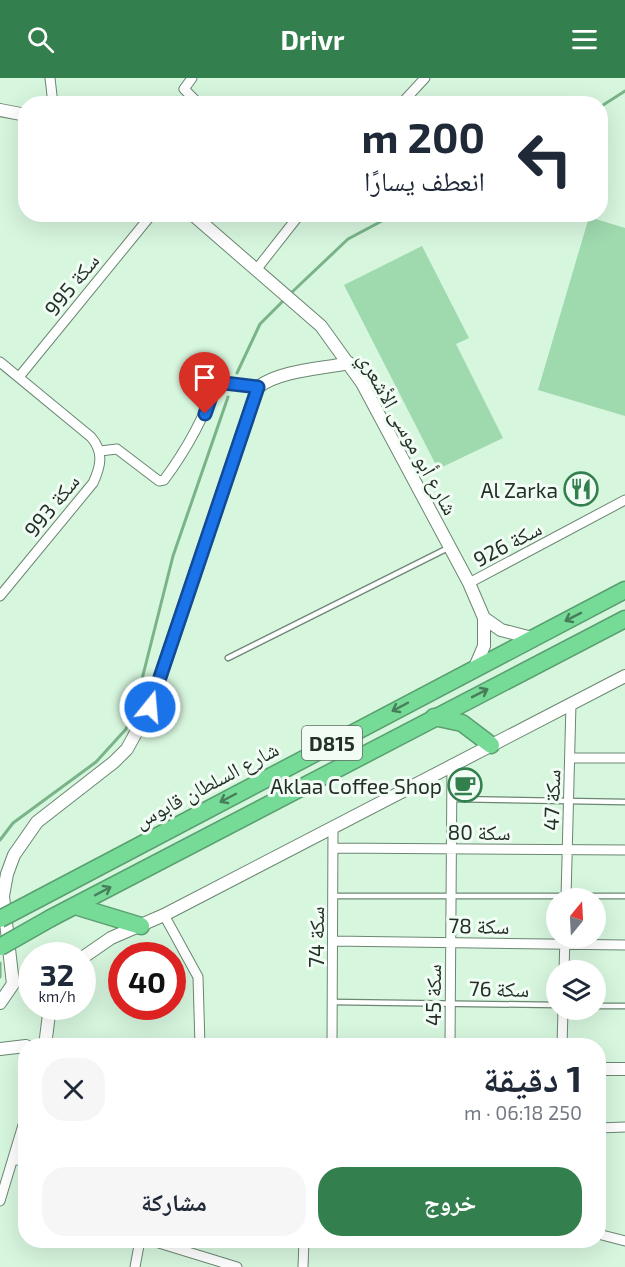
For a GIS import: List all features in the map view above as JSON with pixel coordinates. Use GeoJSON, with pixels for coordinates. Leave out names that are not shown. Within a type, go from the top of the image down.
{"type":"FeatureCollection","features":[{"type":"Feature","properties":{"kind":"highway","name":"شارع السلطان قابوس"},"geometry":{"type":"LineString","coordinates":[[0,919],[625,590]]}},
{"type":"Feature","properties":{"kind":"highway","name":"D815"},"geometry":{"type":"LineString","coordinates":[[0,947],[434,717],[625,620]]}},
{"type":"Feature","properties":{"kind":"highway"},"geometry":{"type":"LineString","coordinates":[[434,717],[462,723],[491,745]]}},
{"type":"Feature","properties":{"kind":"highway"},"geometry":{"type":"LineString","coordinates":[[75,906],[141,926]]}},
{"type":"Feature","properties":{"kind":"street"},"geometry":{"type":"LineString","coordinates":[[50,78],[52,96]]}},
{"type":"Feature","properties":{"kind":"street"},"geometry":{"type":"LineString","coordinates":[[191,96],[183,89],[192,78]]}},
{"type":"Feature","properties":{"kind":"street"},"geometry":{"type":"LineString","coordinates":[[408,96],[425,78]]}},
{"type":"Feature","properties":{"kind":"street"},"geometry":{"type":"LineString","coordinates":[[0,110],[18,113]]}},
{"type":"Feature","properties":{"kind":"street","name":"سكة 995"},"geometry":{"type":"LineString","coordinates":[[19,376],[145,222]]}},
{"type":"Feature","properties":{"kind":"street","name":"شارع أبو موسى الأشعري"},"geometry":{"type":"LineString","coordinates":[[201,222],[321,326],[350,363],[469,583],[484,618],[484,646],[475,667]]}},
{"type":"Feature","properties":{"kind":"street"},"geometry":{"type":"LineString","coordinates":[[261,274],[295,222]]}},
{"type":"Feature","properties":{"kind":"street"},"geometry":{"type":"LineString","coordinates":[[0,362],[91,437],[100,451],[117,449],[159,481],[164,480],[184,452],[200,423],[216,382],[258,387]]}},
{"type":"Feature","properties":{"kind":"street"},"geometry":{"type":"LineString","coordinates":[[0,1004],[13,984],[3,897],[7,873],[14,855],[37,822],[114,762],[127,749],[150,707],[258,387],[265,382],[282,377],[350,363]]}},
{"type":"Feature","properties":{"kind":"street","name":"سكة 993"},"geometry":{"type":"LineString","coordinates":[[0,596],[93,483],[99,471],[100,451]]}},
{"type":"Feature","properties":{"kind":"street","name":"سكة 926"},"geometry":{"type":"LineString","coordinates":[[469,583],[625,500]]}},
{"type":"Feature","properties":{"kind":"street"},"geometry":{"type":"LineString","coordinates":[[484,618],[501,630],[532,638]]}},
{"type":"Feature","properties":{"kind":"street"},"geometry":{"type":"LineString","coordinates":[[96,948],[111,938],[164,915],[625,676]]}},
{"type":"Feature","properties":{"kind":"street","name":"سكة 47"},"geometry":{"type":"LineString","coordinates":[[566,888],[571,703]]}},
{"type":"Feature","properties":{"kind":"street"},"geometry":{"type":"LineString","coordinates":[[570,758],[625,758]]}},
{"type":"Feature","properties":{"kind":"street","name":"سكة 45"},"geometry":{"type":"LineString","coordinates":[[450,1038],[452,764]]}},
{"type":"Feature","properties":{"kind":"street","name":"سكة 74"},"geometry":{"type":"LineString","coordinates":[[332,1038],[333,828]]}},
{"type":"Feature","properties":{"kind":"street","name":"سكة 80"},"geometry":{"type":"LineString","coordinates":[[333,848],[625,850]]}},
{"type":"Feature","properties":{"kind":"street"},"geometry":{"type":"LineString","coordinates":[[164,915],[198,977],[200,1038]]}},
{"type":"Feature","properties":{"kind":"street","name":"سكة 78"},"geometry":{"type":"LineString","coordinates":[[333,940],[546,941]]}},
{"type":"Feature","properties":{"kind":"street","name":"سكة 78"},"geometry":{"type":"LineString","coordinates":[[606,944],[625,945]]}},
{"type":"Feature","properties":{"kind":"street"},"geometry":{"type":"LineString","coordinates":[[46,1038],[48,1020]]}},
{"type":"Feature","properties":{"kind":"street"},"geometry":{"type":"LineString","coordinates":[[562,1038],[563,1020]]}},
{"type":"Feature","properties":{"kind":"street"},"geometry":{"type":"LineString","coordinates":[[0,1049],[18,1047]]}},
{"type":"Feature","properties":{"kind":"street"},"geometry":{"type":"LineString","coordinates":[[606,1069],[625,1069]]}},
{"type":"Feature","properties":{"kind":"street"},"geometry":{"type":"LineString","coordinates":[[606,1128],[625,1127]]}},
{"type":"Feature","properties":{"kind":"street"},"geometry":{"type":"LineString","coordinates":[[0,1201],[18,1142]]}},
{"type":"Feature","properties":{"kind":"street"},"geometry":{"type":"LineString","coordinates":[[13,1159],[18,1160]]}},
{"type":"Feature","properties":{"kind":"street"},"geometry":{"type":"LineString","coordinates":[[606,1236],[625,1241]]}},
{"type":"Feature","properties":{"kind":"street"},"geometry":{"type":"LineString","coordinates":[[135,1267],[139,1248]]}},
{"type":"Feature","properties":{"kind":"street"},"geometry":{"type":"LineString","coordinates":[[175,1248],[237,1267]]}},
{"type":"Feature","properties":{"kind":"street"},"geometry":{"type":"LineString","coordinates":[[303,1267],[304,1248]]}},
{"type":"Feature","properties":{"kind":"lane"},"geometry":{"type":"LineString","coordinates":[[228,658],[450,547]]}},
{"type":"Feature","properties":{"kind":"lane"},"geometry":{"type":"LineString","coordinates":[[452,799],[625,802]]}},
{"type":"Feature","properties":{"kind":"lane"},"geometry":{"type":"LineString","coordinates":[[333,896],[546,897]]}},
{"type":"Feature","properties":{"kind":"lane"},"geometry":{"type":"LineString","coordinates":[[606,896],[625,896]]}},
{"type":"Feature","properties":{"kind":"lane","name":"سكة 76"},"geometry":{"type":"LineString","coordinates":[[333,1002],[546,1005]]}},
{"type":"Feature","properties":{"kind":"lane"},"geometry":{"type":"LineString","coordinates":[[606,1006],[625,1006]]}},
{"type":"Feature","properties":{"kind":"green space"},"geometry":{"type":"Polygon","coordinates":[[[588,222],[605,222],[625,228],[625,416],[538,390],[588,222]]]}},
{"type":"Feature","properties":{"kind":"green space"},"geometry":{"type":"Polygon","coordinates":[[[422,246],[469,338],[456,344],[503,438],[438,469],[344,285],[422,246]]]}},
{"type":"Feature","properties":{"kind":"waterway"},"geometry":{"type":"LineString","coordinates":[[608,102],[625,91]]}},
{"type":"Feature","properties":{"kind":"waterway"},"geometry":{"type":"LineString","coordinates":[[290,294],[348,239],[380,222]]}},
{"type":"Feature","properties":{"kind":"waterway"},"geometry":{"type":"LineString","coordinates":[[237,373],[260,324],[285,299]]}},
{"type":"Feature","properties":{"kind":"waterway"},"geometry":{"type":"LineString","coordinates":[[0,840],[13,823],[96,762],[126,729],[137,699],[173,556],[228,397]]}},
{"type":"Feature","properties":{"kind":"waterway"},"geometry":{"type":"LineString","coordinates":[[0,963],[0,977]]}},
{"type":"Feature","properties":{"kind":"place","name":"Al Zarka"},"geometry":{"type":"Point","coordinates":[581,489]}},
{"type":"Feature","properties":{"kind":"place","name":"Aklaa Coffee Shop"},"geometry":{"type":"Point","coordinates":[465,785]}},
{"type":"Feature","properties":{"kind":"route"},"geometry":{"type":"LineString","coordinates":[[150,707],[258,387],[216,382],[205,414]]}}]}
